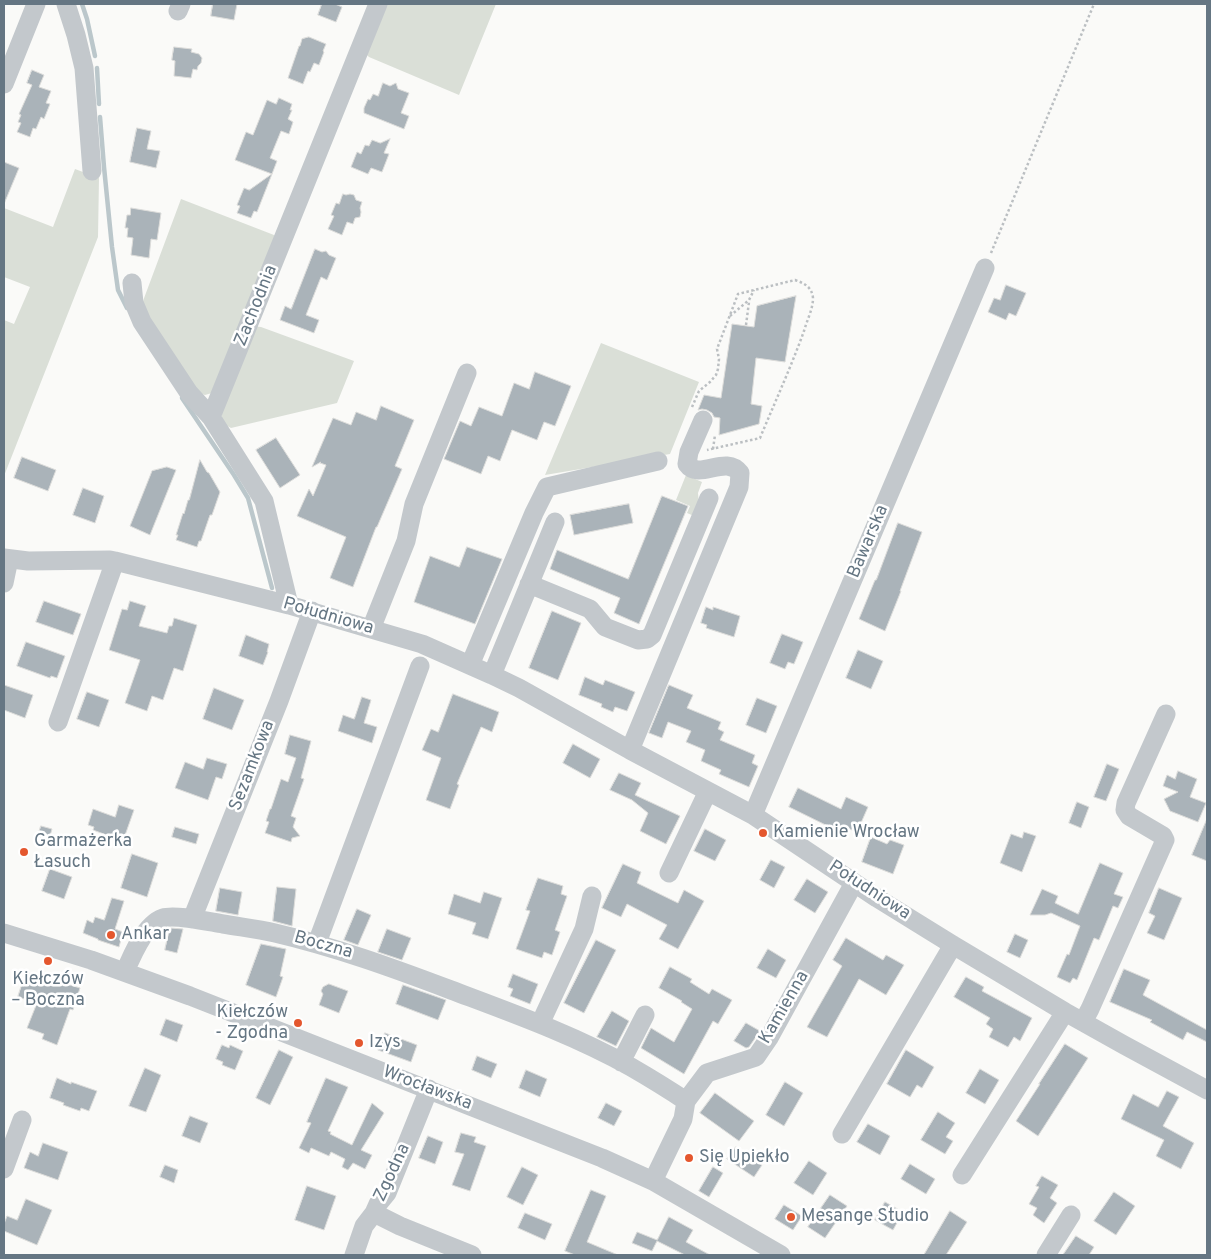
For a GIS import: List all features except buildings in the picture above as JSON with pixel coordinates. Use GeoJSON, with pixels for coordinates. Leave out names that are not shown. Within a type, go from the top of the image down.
{"type":"FeatureCollection","features":[{"type":"Feature","properties":{"kind":"street"},"geometry":{"type":"LineString","coordinates":[[4,84],[36,4]]}},
{"type":"Feature","properties":{"kind":"street"},"geometry":{"type":"LineString","coordinates":[[66,4],[84,68],[92,171]]}},
{"type":"Feature","properties":{"kind":"street","name":"Zachodnia"},"geometry":{"type":"LineString","coordinates":[[212,418],[378,4]]}},
{"type":"Feature","properties":{"kind":"street","name":"Bawarska"},"geometry":{"type":"LineString","coordinates":[[752,815],[985,268]]}},
{"type":"Feature","properties":{"kind":"street"},"geometry":{"type":"LineString","coordinates":[[132,284],[134,304],[142,322],[190,393],[212,418],[264,501],[289,605]]}},
{"type":"Feature","properties":{"kind":"street"},"geometry":{"type":"LineString","coordinates":[[371,629],[406,541],[414,504],[467,373]]}},
{"type":"Feature","properties":{"kind":"street"},"geometry":{"type":"LineString","coordinates":[[630,750],[736,494],[740,480],[740,474],[737,470],[725,466],[697,471],[690,468],[687,464],[698,414]]}},
{"type":"Feature","properties":{"kind":"street"},"geometry":{"type":"LineString","coordinates":[[470,665],[534,513],[547,487],[658,461]]}},
{"type":"Feature","properties":{"kind":"street"},"geometry":{"type":"LineString","coordinates":[[529,584],[590,610],[605,627],[638,640],[647,639],[652,635],[709,498]]}},
{"type":"Feature","properties":{"kind":"street"},"geometry":{"type":"LineString","coordinates":[[492,675],[555,522]]}},
{"type":"Feature","properties":{"kind":"street"},"geometry":{"type":"LineString","coordinates":[[4,582],[6,558]]}},
{"type":"Feature","properties":{"kind":"street","name":"Południowa"},"geometry":{"type":"LineString","coordinates":[[6,558],[28,561],[115,561],[312,611],[422,644],[470,665],[519,688],[752,815],[854,883],[953,945],[1065,1012],[1207,1090]]}},
{"type":"Feature","properties":{"kind":"street"},"geometry":{"type":"LineString","coordinates":[[58,722],[115,561]]}},
{"type":"Feature","properties":{"kind":"street","name":"Sezamkowa"},"geometry":{"type":"LineString","coordinates":[[192,919],[279,701],[312,611]]}},
{"type":"Feature","properties":{"kind":"street"},"geometry":{"type":"LineString","coordinates":[[316,943],[420,666]]}},
{"type":"Feature","properties":{"kind":"street"},"geometry":{"type":"LineString","coordinates":[[1083,1022],[1165,840],[1163,836],[1129,816],[1125,810],[1126,803],[1166,714]]}},
{"type":"Feature","properties":{"kind":"street"},"geometry":{"type":"LineString","coordinates":[[669,873],[708,791]]}},
{"type":"Feature","properties":{"kind":"street","name":"Kamienna"},"geometry":{"type":"LineString","coordinates":[[686,1100],[707,1073],[756,1057],[769,1038],[854,883]]}},
{"type":"Feature","properties":{"kind":"street"},"geometry":{"type":"LineString","coordinates":[[540,1024],[584,929],[592,896]]}},
{"type":"Feature","properties":{"kind":"street","name":"Boczna"},"geometry":{"type":"LineString","coordinates":[[125,972],[136,947],[145,934],[158,920],[166,916],[273,932],[316,943],[395,969],[540,1024],[630,1067],[686,1100]]}},
{"type":"Feature","properties":{"kind":"street","name":"Wrocławska"},"geometry":{"type":"LineString","coordinates":[[4,933],[125,972],[190,996],[602,1158],[654,1181],[781,1255]]}},
{"type":"Feature","properties":{"kind":"street"},"geometry":{"type":"LineString","coordinates":[[842,1134],[953,945]]}},
{"type":"Feature","properties":{"kind":"street"},"geometry":{"type":"LineString","coordinates":[[962,1175],[1065,1012]]}},
{"type":"Feature","properties":{"kind":"street"},"geometry":{"type":"LineString","coordinates":[[620,1062],[645,1015]]}},
{"type":"Feature","properties":{"kind":"street","name":"Zgodna"},"geometry":{"type":"LineString","coordinates":[[354,1255],[364,1226],[387,1194],[429,1090]]}},
{"type":"Feature","properties":{"kind":"street"},"geometry":{"type":"LineString","coordinates":[[654,1181],[683,1119],[686,1100]]}},
{"type":"Feature","properties":{"kind":"street"},"geometry":{"type":"LineString","coordinates":[[4,1169],[22,1120]]}},
{"type":"Feature","properties":{"kind":"street"},"geometry":{"type":"LineString","coordinates":[[374,1213],[400,1226],[472,1255]]}},
{"type":"Feature","properties":{"kind":"street"},"geometry":{"type":"LineString","coordinates":[[1046,1255],[1071,1215]]}},
{"type":"Feature","properties":{"kind":"path"},"geometry":{"type":"LineString","coordinates":[[985,268],[1094,4]]}},
{"type":"Feature","properties":{"kind":"path"},"geometry":{"type":"LineString","coordinates":[[689,454],[760,438],[812,308],[813,298],[807,285],[795,280],[738,294],[717,349],[719,359],[716,375],[699,391],[698,414]]}},
{"type":"Feature","properties":{"kind":"path"},"geometry":{"type":"LineString","coordinates":[[746,325],[749,300],[754,290]]}},
{"type":"Feature","properties":{"kind":"path"},"geometry":{"type":"LineString","coordinates":[[729,317],[749,300]]}},
{"type":"Feature","properties":{"kind":"shaded area"},"geometry":{"type":"Polygon","coordinates":[[[384,4],[496,4],[459,95],[369,57],[364,52],[384,4]]]}},
{"type":"Feature","properties":{"kind":"shaded area"},"geometry":{"type":"Polygon","coordinates":[[[75,169],[99,178],[98,237],[4,476],[4,320],[14,324],[30,287],[4,277],[4,208],[53,227],[75,169]]]}},
{"type":"Feature","properties":{"kind":"shaded area"},"geometry":{"type":"Polygon","coordinates":[[[181,199],[274,235],[276,238],[212,393],[205,395],[195,392],[140,309],[181,199]]]}},
{"type":"Feature","properties":{"kind":"shaded area"},"geometry":{"type":"Polygon","coordinates":[[[252,326],[261,327],[354,361],[337,403],[231,428],[222,423],[221,409],[252,326]]]}},
{"type":"Feature","properties":{"kind":"shaded area"},"geometry":{"type":"Polygon","coordinates":[[[601,343],[699,382],[670,454],[545,475],[601,343]]]}},
{"type":"Feature","properties":{"kind":"shaded area"},"geometry":{"type":"Polygon","coordinates":[[[686,475],[702,482],[698,493],[699,505],[694,516],[687,513],[690,506],[676,500],[686,475]]]}},
{"type":"Feature","properties":{"kind":"waterway"},"geometry":{"type":"LineString","coordinates":[[82,4],[95,56]]}},
{"type":"Feature","properties":{"kind":"waterway"},"geometry":{"type":"LineString","coordinates":[[97,68],[99,104]]}},
{"type":"Feature","properties":{"kind":"waterway"},"geometry":{"type":"LineString","coordinates":[[100,117],[112,247],[118,290],[127,308]]}},
{"type":"Feature","properties":{"kind":"waterway"},"geometry":{"type":"LineString","coordinates":[[182,398],[248,498],[272,588]]}},
{"type":"Feature","properties":{"kind":"place","name":"Kamienie Wrocław"},"geometry":{"type":"Point","coordinates":[763,833]}},
{"type":"Feature","properties":{"kind":"place","name":"Garmażerka Łasuch"},"geometry":{"type":"Point","coordinates":[24,852]}},
{"type":"Feature","properties":{"kind":"place","name":"Ankar"},"geometry":{"type":"Point","coordinates":[111,935]}},
{"type":"Feature","properties":{"kind":"place","name":"Kiełczów – Boczna"},"geometry":{"type":"Point","coordinates":[48,961]}},
{"type":"Feature","properties":{"kind":"place","name":"Kiełczów - Zgodna"},"geometry":{"type":"Point","coordinates":[298,1023]}},
{"type":"Feature","properties":{"kind":"place","name":"Izys"},"geometry":{"type":"Point","coordinates":[359,1043]}},
{"type":"Feature","properties":{"kind":"place","name":"Się Upiekło"},"geometry":{"type":"Point","coordinates":[689,1158]}},
{"type":"Feature","properties":{"kind":"place","name":"Mesange Studio"},"geometry":{"type":"Point","coordinates":[791,1217]}}]}
